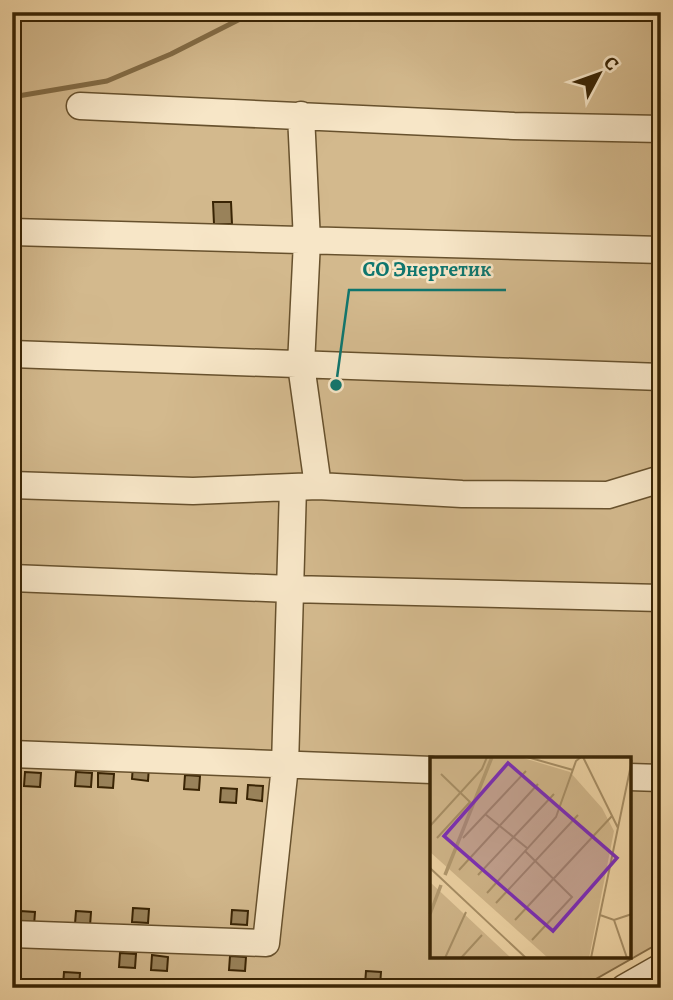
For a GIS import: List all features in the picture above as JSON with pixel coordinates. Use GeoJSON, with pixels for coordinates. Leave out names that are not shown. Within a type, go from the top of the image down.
{"type":"FeatureCollection","features":[{"type":"Feature","properties":{"kind":"street"},"geometry":{"type":"LineString","coordinates":[[80,106],[514,126],[661,129]]}},
{"type":"Feature","properties":{"kind":"street"},"geometry":{"type":"LineString","coordinates":[[12,934],[266,943],[285,766],[290,589],[305,487],[301,365],[307,241],[302,115]]}},
{"type":"Feature","properties":{"kind":"street"},"geometry":{"type":"LineString","coordinates":[[12,232],[661,250]]}},
{"type":"Feature","properties":{"kind":"street"},"geometry":{"type":"LineString","coordinates":[[12,354],[661,377]]}},
{"type":"Feature","properties":{"kind":"street"},"geometry":{"type":"LineString","coordinates":[[12,485],[193,491],[305,487],[462,494],[608,495],[661,479]]}},
{"type":"Feature","properties":{"kind":"street"},"geometry":{"type":"LineString","coordinates":[[12,578],[290,589],[661,598]]}},
{"type":"Feature","properties":{"kind":"street"},"geometry":{"type":"LineString","coordinates":[[12,754],[430,770]]}},
{"type":"Feature","properties":{"kind":"street"},"geometry":{"type":"LineString","coordinates":[[631,777],[661,778]]}},
{"type":"Feature","properties":{"kind":"street"},"geometry":{"type":"LineString","coordinates":[[624,988],[661,967]]}},
{"type":"Feature","properties":{"kind":"shaded area"},"geometry":{"type":"Polygon","coordinates":[[[12,12],[661,12],[661,942],[580,988],[12,988],[12,12]]]}},
{"type":"Feature","properties":{"kind":"building"},"geometry":{"type":"Polygon","coordinates":[[[213,202],[231,202],[232,224],[214,224],[213,202]]]}},
{"type":"Feature","properties":{"kind":"building"},"geometry":{"type":"Polygon","coordinates":[[[133,765],[149,766],[148,781],[132,779],[133,765]]]}},
{"type":"Feature","properties":{"kind":"building"},"geometry":{"type":"Polygon","coordinates":[[[25,772],[41,773],[40,787],[24,786],[25,772]]]}},
{"type":"Feature","properties":{"kind":"building"},"geometry":{"type":"Polygon","coordinates":[[[76,772],[92,773],[91,787],[75,786],[76,772]]]}},
{"type":"Feature","properties":{"kind":"building"},"geometry":{"type":"Polygon","coordinates":[[[98,773],[114,774],[113,788],[98,787],[98,773]]]}},
{"type":"Feature","properties":{"kind":"building"},"geometry":{"type":"Polygon","coordinates":[[[185,775],[200,776],[199,790],[184,789],[185,775]]]}},
{"type":"Feature","properties":{"kind":"building"},"geometry":{"type":"Polygon","coordinates":[[[248,785],[263,786],[262,801],[247,799],[248,785]]]}},
{"type":"Feature","properties":{"kind":"building"},"geometry":{"type":"Polygon","coordinates":[[[221,788],[237,789],[236,803],[220,802],[221,788]]]}},
{"type":"Feature","properties":{"kind":"building"},"geometry":{"type":"Polygon","coordinates":[[[133,908],[149,909],[148,923],[132,922],[133,908]]]}},
{"type":"Feature","properties":{"kind":"building"},"geometry":{"type":"Polygon","coordinates":[[[232,910],[248,911],[247,925],[231,924],[232,910]]]}},
{"type":"Feature","properties":{"kind":"building"},"geometry":{"type":"Polygon","coordinates":[[[20,911],[35,912],[34,926],[19,925],[20,911]]]}},
{"type":"Feature","properties":{"kind":"building"},"geometry":{"type":"Polygon","coordinates":[[[76,911],[91,912],[90,926],[75,924],[76,911]]]}},
{"type":"Feature","properties":{"kind":"building"},"geometry":{"type":"Polygon","coordinates":[[[120,953],[136,954],[135,968],[119,967],[120,953]]]}},
{"type":"Feature","properties":{"kind":"building"},"geometry":{"type":"Polygon","coordinates":[[[152,955],[168,957],[167,971],[151,970],[152,955]]]}},
{"type":"Feature","properties":{"kind":"building"},"geometry":{"type":"Polygon","coordinates":[[[230,956],[246,957],[245,971],[229,970],[230,956]]]}},
{"type":"Feature","properties":{"kind":"building"},"geometry":{"type":"Polygon","coordinates":[[[366,971],[381,972],[380,986],[365,985],[366,971]]]}},
{"type":"Feature","properties":{"kind":"building"},"geometry":{"type":"Polygon","coordinates":[[[64,972],[80,973],[79,987],[63,986],[64,972]]]}},
{"type":"Feature","properties":{"kind":"waterway"},"geometry":{"type":"LineString","coordinates":[[12,97],[107,81],[171,54],[252,13],[300,12]]}},
{"type":"Feature","properties":{"kind":"place","name":"СО Энергетик"},"geometry":{"type":"Point","coordinates":[336,385]}}]}
